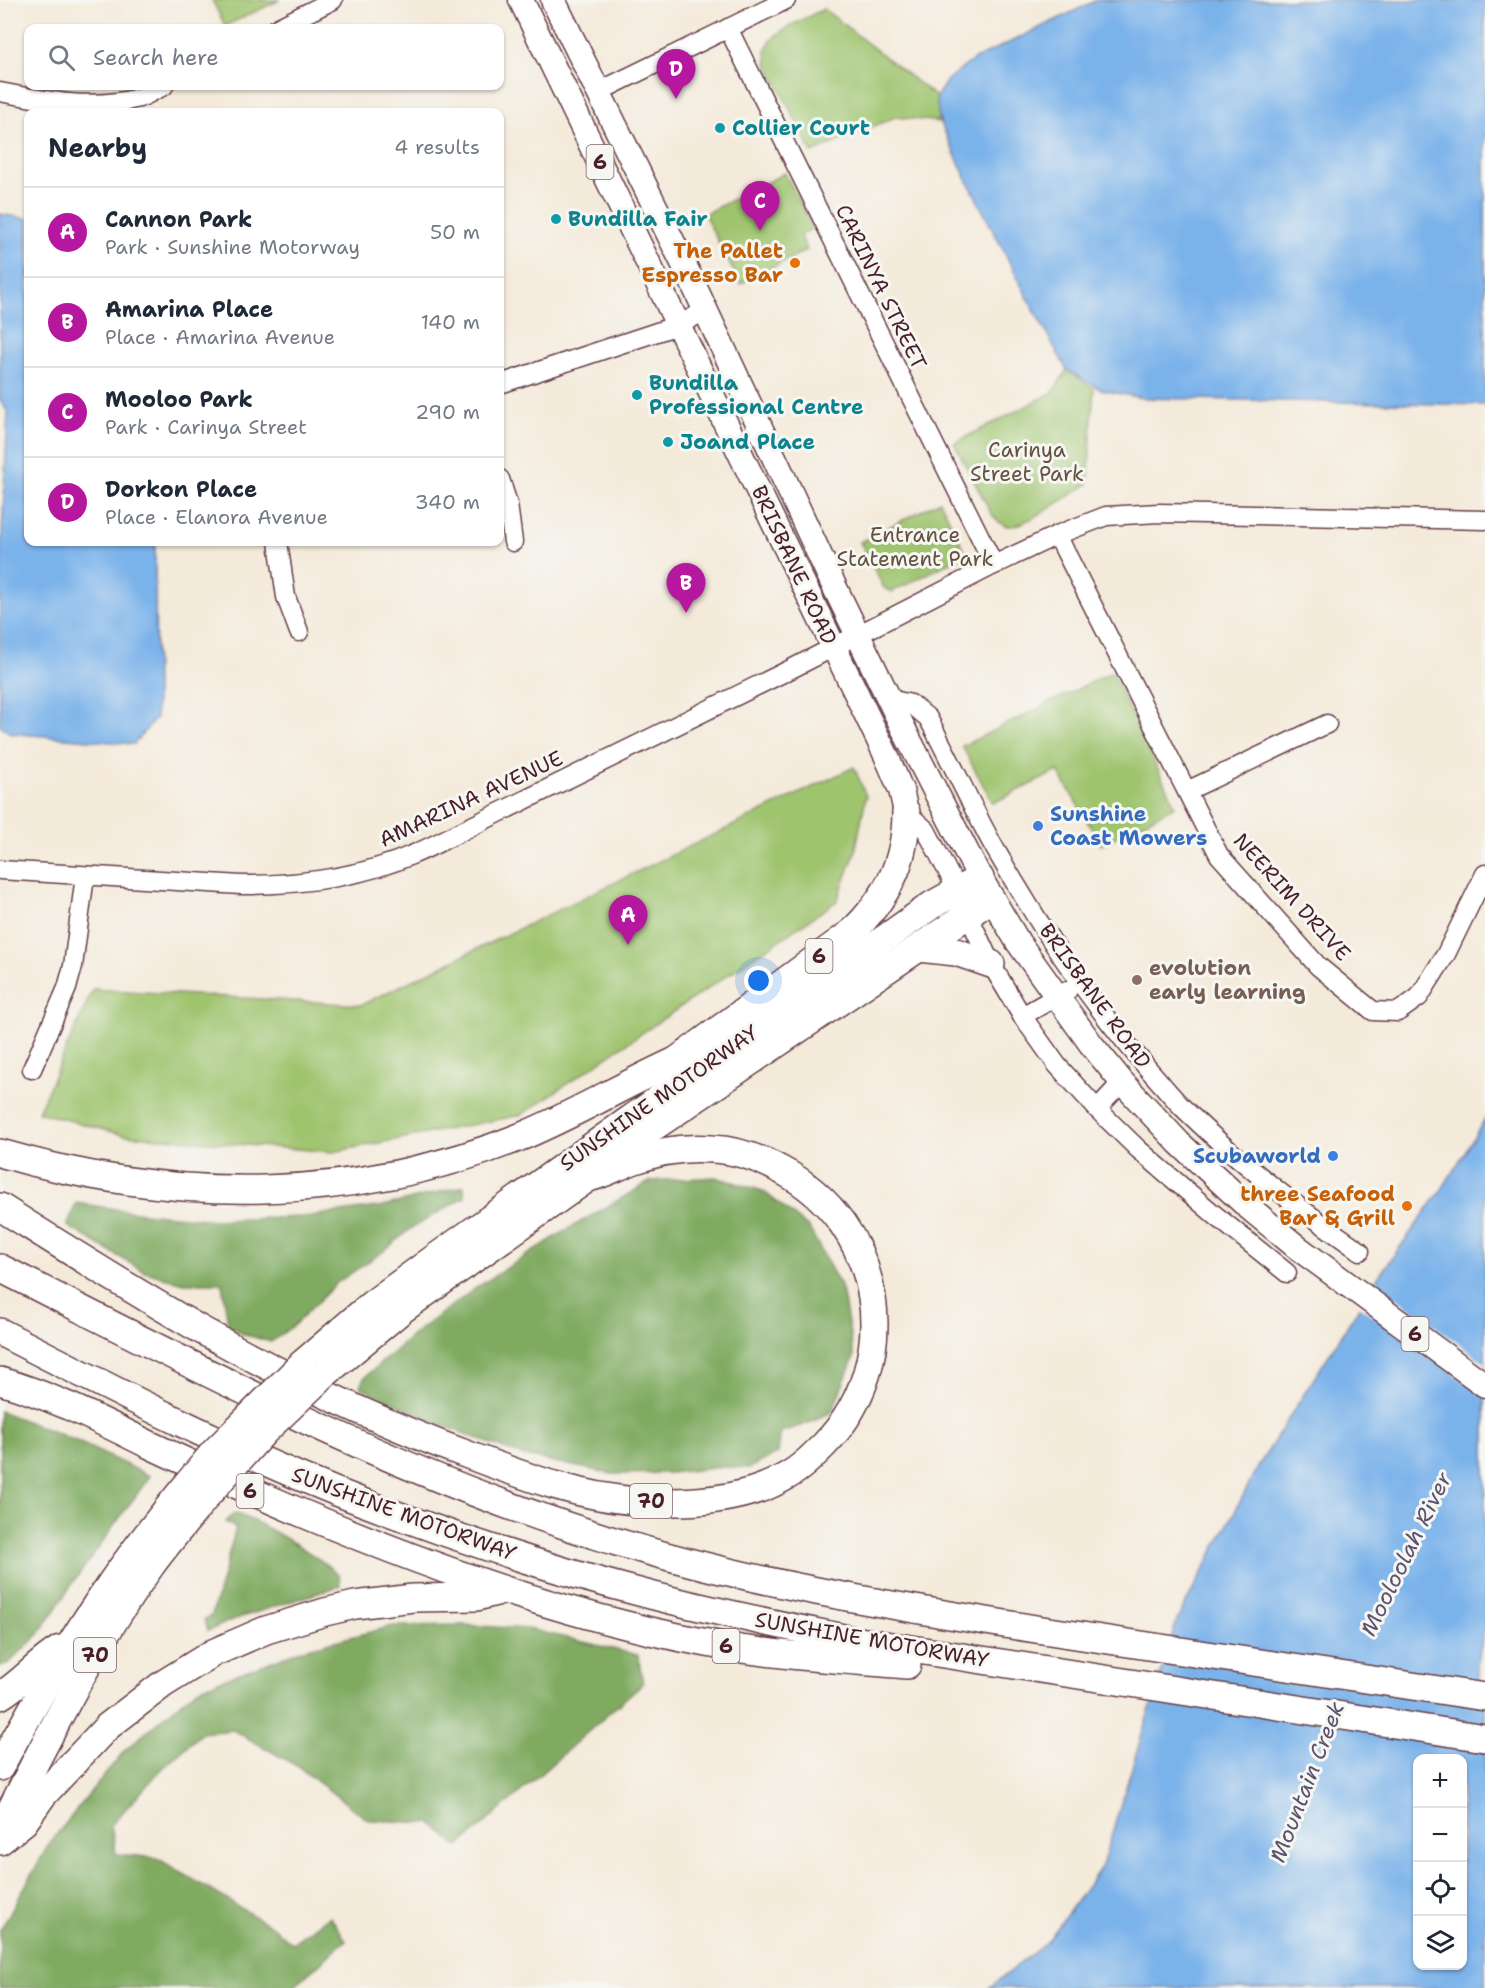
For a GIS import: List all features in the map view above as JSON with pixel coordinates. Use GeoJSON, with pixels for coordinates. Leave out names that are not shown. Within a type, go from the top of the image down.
{"type":"FeatureCollection","features":[{"type":"Feature","properties":{"kind":"highway","name":"6"},"geometry":{"type":"LineString","coordinates":[[405,1279],[427,1251],[652,1083],[676,1061],[851,933],[885,893],[900,861],[904,846],[906,812]]}},
{"type":"Feature","properties":{"kind":"highway","name":"SUNSHINE MOTORWAY"},"geometry":{"type":"LineString","coordinates":[[0,1831],[78,1682],[199,1487],[214,1452],[313,1369],[403,1309],[588,1178],[615,1153],[919,948],[974,896]]}},
{"type":"Feature","properties":{"kind":"highway","name":"SUNSHINE MOTORWAY"},"geometry":{"type":"LineString","coordinates":[[313,1369],[372,1304],[405,1279],[932,905],[974,896]]}},
{"type":"Feature","properties":{"kind":"highway"},"geometry":{"type":"LineString","coordinates":[[919,948],[956,952],[991,964]]}},
{"type":"Feature","properties":{"kind":"highway"},"geometry":{"type":"LineString","coordinates":[[0,1153],[42,1166],[104,1179],[150,1185],[206,1190],[275,1189],[342,1184],[446,1162],[525,1135],[676,1061]]}},
{"type":"Feature","properties":{"kind":"highway","name":"70"},"geometry":{"type":"LineString","coordinates":[[0,1207],[183,1319],[267,1365],[345,1403],[439,1444],[531,1478],[604,1497],[676,1502],[723,1498],[757,1489],[785,1477],[809,1460],[834,1435],[860,1394],[874,1340],[872,1292],[854,1240],[839,1219],[822,1200],[788,1174],[763,1160],[711,1148],[664,1152],[588,1178]]}},
{"type":"Feature","properties":{"kind":"highway","name":"SUNSHINE MOTORWAY"},"geometry":{"type":"LineString","coordinates":[[0,1268],[329,1432],[423,1473],[572,1528],[750,1578],[849,1598],[1485,1697]]}},
{"type":"Feature","properties":{"kind":"highway","name":"SUNSHINE MOTORWAY"},"geometry":{"type":"LineString","coordinates":[[0,1332],[76,1371],[267,1461],[363,1503],[553,1568],[640,1593],[830,1635],[952,1656],[1485,1738]]}},
{"type":"Feature","properties":{"kind":"highway","name":"6"},"geometry":{"type":"LineString","coordinates":[[0,1381],[49,1397],[237,1486],[356,1536],[505,1590],[617,1622],[736,1648],[915,1666],[952,1656]]}},
{"type":"Feature","properties":{"kind":"highway","name":"SUNSHINE MOTORWAY"},"geometry":{"type":"LineString","coordinates":[[0,1767],[73,1641],[137,1547],[199,1487]]}},
{"type":"Feature","properties":{"kind":"highway"},"geometry":{"type":"LineString","coordinates":[[0,1841],[24,1822],[43,1795],[107,1727],[163,1684],[213,1653],[266,1630],[355,1605],[413,1598],[477,1597],[505,1590]]}},
{"type":"Feature","properties":{"kind":"highway","name":"6"},"geometry":{"type":"LineString","coordinates":[[0,1696],[14,1688],[47,1657],[73,1641]]}},
{"type":"Feature","properties":{"kind":"main road","name":"BRISBANE ROAD"},"geometry":{"type":"LineString","coordinates":[[521,0],[897,780],[906,812]]}},
{"type":"Feature","properties":{"kind":"main road","name":"BRISBANE ROAD"},"geometry":{"type":"LineString","coordinates":[[553,0],[705,311],[889,699],[974,896],[1122,1082],[1171,1135],[1232,1192],[1298,1248],[1485,1385]]}},
{"type":"Feature","properties":{"kind":"street"},"geometry":{"type":"LineString","coordinates":[[285,24],[333,0]]}},
{"type":"Feature","properties":{"kind":"street"},"geometry":{"type":"LineString","coordinates":[[598,92],[786,0]]}},
{"type":"Feature","properties":{"kind":"street","name":"CARINYA STREET"},"geometry":{"type":"LineString","coordinates":[[728,28],[994,565]]}},
{"type":"Feature","properties":{"kind":"street"},"geometry":{"type":"LineString","coordinates":[[0,92],[33,99],[86,104],[140,98],[156,90]]}},
{"type":"Feature","properties":{"kind":"street"},"geometry":{"type":"LineString","coordinates":[[504,383],[678,325],[705,311]]}},
{"type":"Feature","properties":{"kind":"street"},"geometry":{"type":"LineString","coordinates":[[504,492],[513,542]]}},
{"type":"Feature","properties":{"kind":"street"},"geometry":{"type":"LineString","coordinates":[[858,634],[994,565],[1106,516],[1159,513],[1485,520]]}},
{"type":"Feature","properties":{"kind":"street","name":"NEERIM DRIVE"},"geometry":{"type":"LineString","coordinates":[[1057,536],[1219,855],[1318,966],[1373,1011],[1398,1012],[1419,998],[1446,954],[1485,874]]}},
{"type":"Feature","properties":{"kind":"street"},"geometry":{"type":"LineString","coordinates":[[279,546],[286,597],[298,632]]}},
{"type":"Feature","properties":{"kind":"street","name":"AMARINA AVENUE"},"geometry":{"type":"LineString","coordinates":[[0,870],[276,885],[304,883],[345,875],[412,855],[858,634]]}},
{"type":"Feature","properties":{"kind":"street","name":"BRISBANE ROAD"},"geometry":{"type":"LineString","coordinates":[[889,699],[911,704],[928,718],[993,846],[1079,982],[1126,1044],[1183,1107],[1259,1174],[1316,1220],[1360,1251]]}},
{"type":"Feature","properties":{"kind":"street"},"geometry":{"type":"LineString","coordinates":[[1187,791],[1327,724]]}},
{"type":"Feature","properties":{"kind":"street","name":"BRISBANE ROAD"},"geometry":{"type":"LineString","coordinates":[[906,812],[926,830],[974,896],[991,964],[1057,1065],[1137,1149],[1287,1273]]}},
{"type":"Feature","properties":{"kind":"street"},"geometry":{"type":"LineString","coordinates":[[32,1069],[67,988],[73,966],[85,876]]}},
{"type":"Feature","properties":{"kind":"street"},"geometry":{"type":"LineString","coordinates":[[1023,1016],[1079,982]]}},
{"type":"Feature","properties":{"kind":"street","name":"BRISBANE ROAD"},"geometry":{"type":"LineString","coordinates":[[1097,1109],[1122,1082]]}},
{"type":"Feature","properties":{"kind":"green space"},"geometry":{"type":"Polygon","coordinates":[[[212,0],[280,0],[229,24],[224,24],[212,0]]]}},
{"type":"Feature","properties":{"kind":"green space"},"geometry":{"type":"Polygon","coordinates":[[[824,9],[936,97],[940,122],[895,117],[812,153],[767,64],[766,50],[769,43],[782,31],[824,9]]]}},
{"type":"Feature","properties":{"kind":"green space"},"geometry":{"type":"Polygon","coordinates":[[[785,173],[813,228],[800,235],[807,250],[740,284],[704,214],[785,173]]]}},
{"type":"Feature","properties":{"kind":"green space","name":"Carinya Street Park"},"geometry":{"type":"Polygon","coordinates":[[[1067,370],[1094,389],[1088,484],[1025,522],[1009,526],[1003,525],[991,513],[954,443],[1052,393],[1067,370]]]}},
{"type":"Feature","properties":{"kind":"green space","name":"Entrance Statement Park"},"geometry":{"type":"Polygon","coordinates":[[[940,501],[965,551],[961,557],[892,592],[884,588],[860,542],[940,501]]]}},
{"type":"Feature","properties":{"kind":"green space"},"geometry":{"type":"Polygon","coordinates":[[[1112,672],[1175,806],[1101,845],[1058,771],[993,803],[962,746],[1112,672]]]}},
{"type":"Feature","properties":{"kind":"green space"},"geometry":{"type":"Polygon","coordinates":[[[854,767],[866,796],[855,853],[837,901],[521,1115],[333,1152],[124,1135],[38,1112],[93,989],[361,1005],[854,767]]]}},
{"type":"Feature","properties":{"kind":"green space"},"geometry":{"type":"Polygon","coordinates":[[[715,1177],[763,1191],[809,1228],[842,1289],[854,1357],[832,1412],[809,1423],[781,1432],[778,1453],[750,1468],[724,1467],[669,1473],[612,1474],[520,1455],[434,1422],[360,1387],[364,1378],[416,1332],[477,1287],[565,1231],[651,1181],[715,1177]]]}},
{"type":"Feature","properties":{"kind":"green space"},"geometry":{"type":"Polygon","coordinates":[[[464,1186],[465,1197],[410,1229],[384,1251],[338,1282],[294,1325],[271,1342],[243,1334],[228,1325],[222,1283],[184,1283],[145,1272],[67,1226],[76,1203],[143,1213],[216,1220],[303,1217],[384,1206],[464,1186]]]}},
{"type":"Feature","properties":{"kind":"green space"},"geometry":{"type":"Polygon","coordinates":[[[0,1411],[72,1439],[150,1476],[39,1634],[9,1663],[0,1666],[0,1411]]]}},
{"type":"Feature","properties":{"kind":"green space"},"geometry":{"type":"Polygon","coordinates":[[[234,1513],[275,1532],[317,1558],[339,1575],[340,1586],[232,1620],[208,1631],[204,1620],[212,1615],[236,1528],[226,1522],[234,1513]]]}},
{"type":"Feature","properties":{"kind":"green space"},"geometry":{"type":"Polygon","coordinates":[[[464,1625],[529,1629],[638,1655],[643,1683],[458,1847],[431,1823],[368,1820],[297,1766],[233,1730],[202,1733],[162,1769],[111,1825],[116,1854],[157,1858],[271,1926],[292,1943],[330,1916],[346,1940],[292,1988],[0,1988],[0,1931],[49,1844],[125,1750],[197,1689],[304,1649],[393,1626],[464,1625]]]}},
{"type":"Feature","properties":{"kind":"water"},"geometry":{"type":"Polygon","coordinates":[[[1097,0],[1485,0],[1485,405],[1142,398],[1102,390],[1067,370],[965,176],[940,122],[936,97],[948,79],[975,59],[1097,0]]]}},
{"type":"Feature","properties":{"kind":"water"},"geometry":{"type":"Polygon","coordinates":[[[0,214],[24,218],[24,546],[155,546],[156,718],[134,744],[10,733],[0,725],[0,571],[8,412],[0,401],[0,214]]]}},
{"type":"Feature","properties":{"kind":"water"},"geometry":{"type":"Polygon","coordinates":[[[1485,1119],[1485,1626],[1477,1666],[1485,1709],[1485,1988],[989,1988],[1047,1942],[1102,1866],[1177,1620],[1261,1462],[1379,1276],[1441,1191],[1485,1119]]]}},
{"type":"Feature","properties":{"kind":"pier"},"geometry":{"type":"Polygon","coordinates":[[[1373,1281],[1485,1363],[1485,1396],[1358,1305],[1373,1281]]]}},
{"type":"Feature","properties":{"kind":"place","name":"Dorkon Place"},"geometry":{"type":"Point","coordinates":[676,99]}},
{"type":"Feature","properties":{"kind":"place","name":"Collier Court"},"geometry":{"type":"Point","coordinates":[720,128]}},
{"type":"Feature","properties":{"kind":"place","name":"Bundilla Fair"},"geometry":{"type":"Point","coordinates":[556,219]}},
{"type":"Feature","properties":{"kind":"place","name":"Mooloo Park"},"geometry":{"type":"Point","coordinates":[760,231]}},
{"type":"Feature","properties":{"kind":"place","name":"The Pallet Espresso Bar"},"geometry":{"type":"Point","coordinates":[795,263]}},
{"type":"Feature","properties":{"kind":"place","name":"Bundilla Professional Centre"},"geometry":{"type":"Point","coordinates":[637,395]}},
{"type":"Feature","properties":{"kind":"place","name":"Joand Place"},"geometry":{"type":"Point","coordinates":[668,442]}},
{"type":"Feature","properties":{"kind":"place","name":"Amarina Place"},"geometry":{"type":"Point","coordinates":[686,613]}},
{"type":"Feature","properties":{"kind":"place","name":"Sunshine Coast Mowers"},"geometry":{"type":"Point","coordinates":[1038,826]}},
{"type":"Feature","properties":{"kind":"place","name":"Cannon Park"},"geometry":{"type":"Point","coordinates":[628,945]}},
{"type":"Feature","properties":{"kind":"place","name":"evolution early learning"},"geometry":{"type":"Point","coordinates":[1137,980]}},
{"type":"Feature","properties":{"kind":"place","name":"Scubaworld"},"geometry":{"type":"Point","coordinates":[1333,1156]}},
{"type":"Feature","properties":{"kind":"place","name":"three Seafood Bar & Grill"},"geometry":{"type":"Point","coordinates":[1407,1206]}},
{"type":"Feature","properties":{"kind":"water label","name":"Mooloolah River"},"geometry":{"type":"Point","coordinates":[1406,1554]}},
{"type":"Feature","properties":{"kind":"water label","name":"Mountain Creek"},"geometry":{"type":"Point","coordinates":[1307,1782]}}]}
